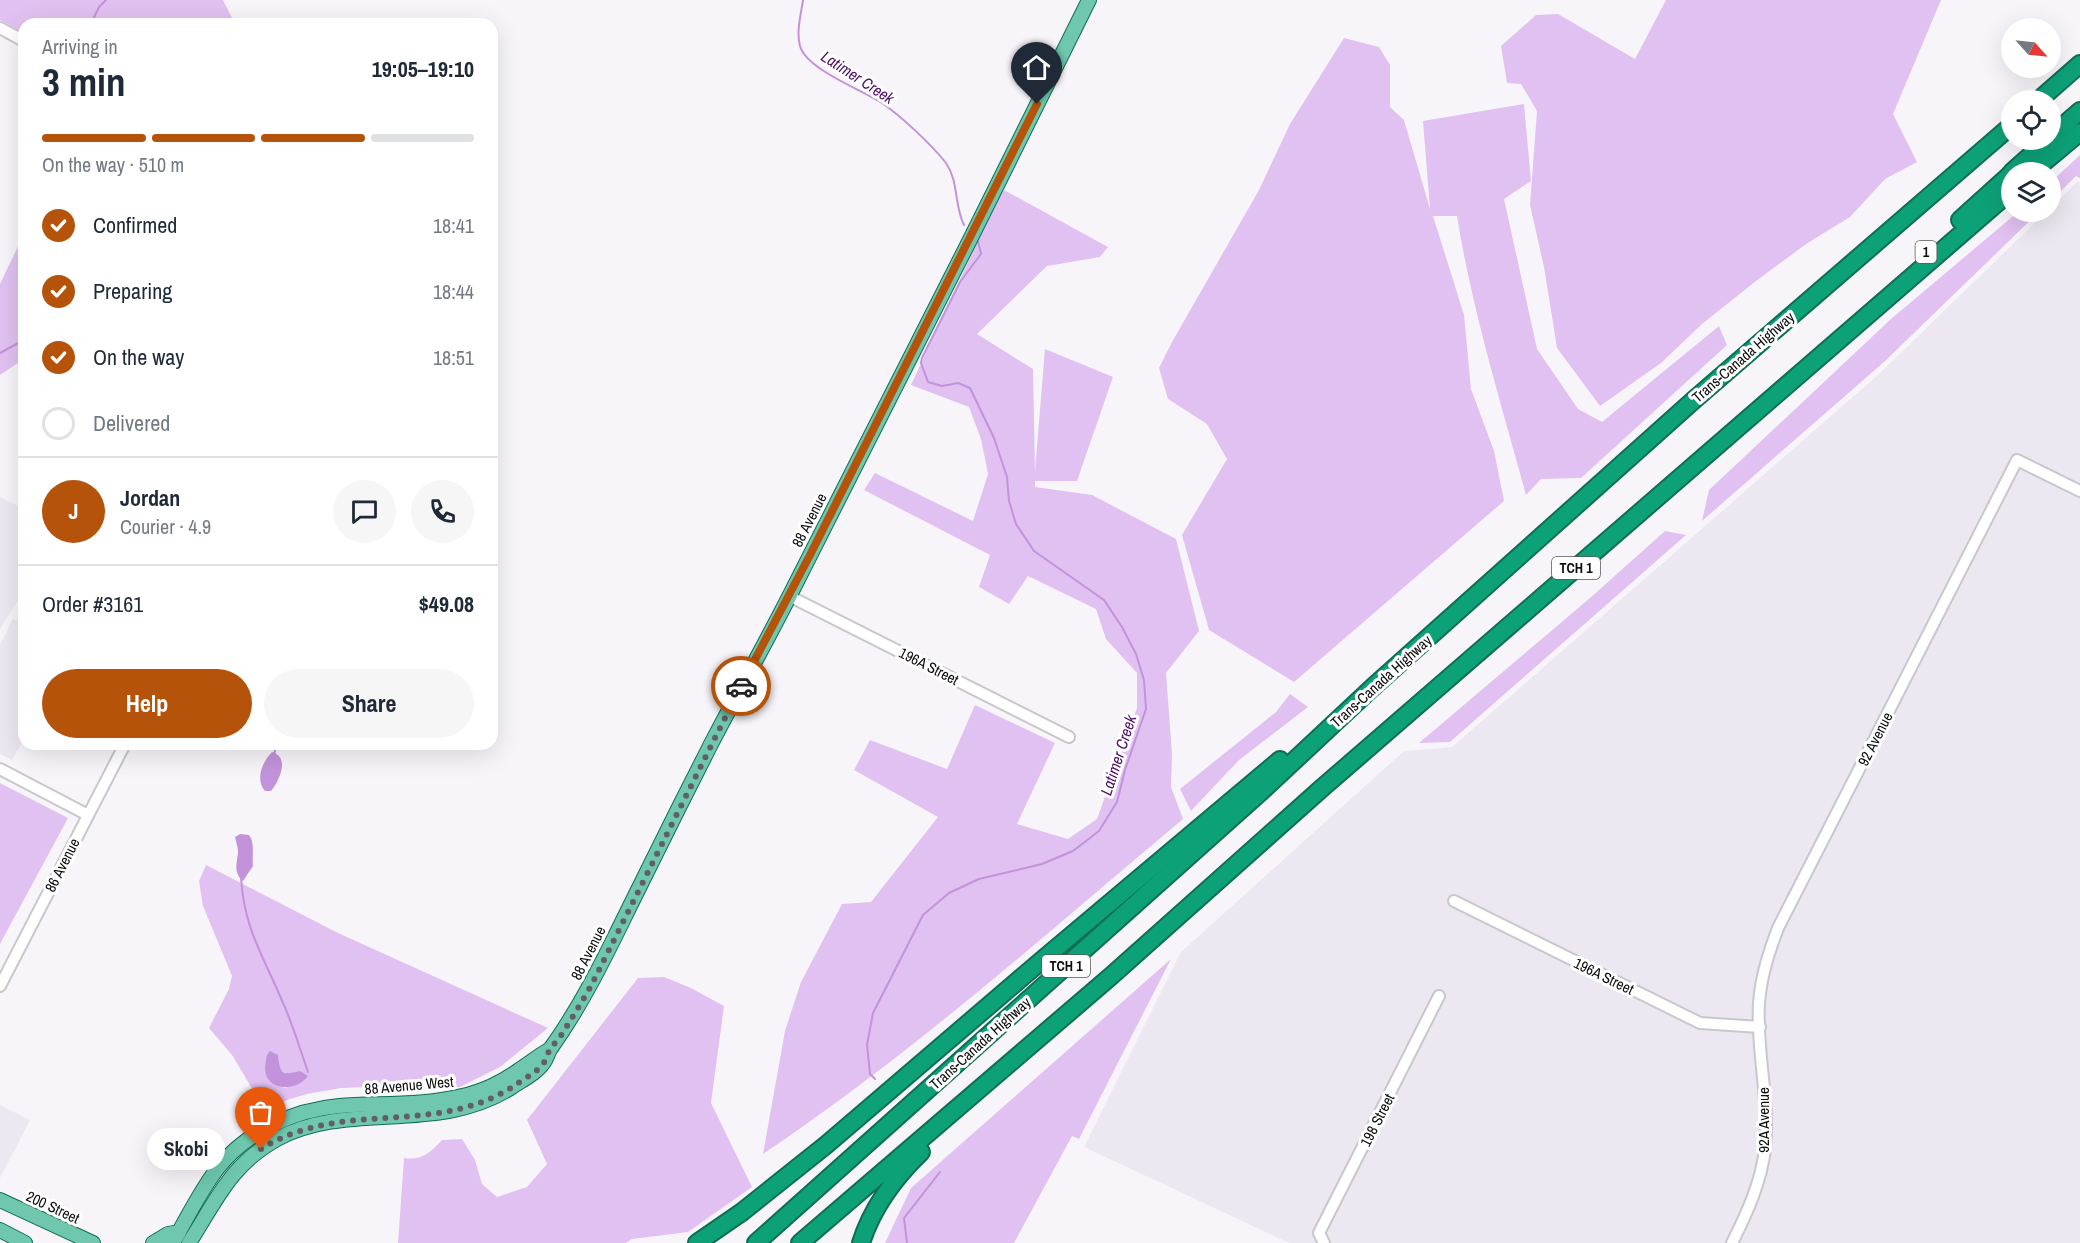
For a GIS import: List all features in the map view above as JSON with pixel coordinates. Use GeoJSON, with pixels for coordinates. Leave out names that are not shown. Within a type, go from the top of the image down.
{"type":"FeatureCollection","features":[{"type":"Feature","properties":{"kind":"highway"},"geometry":{"type":"LineString","coordinates":[[2051,90],[2080,64]]}},
{"type":"Feature","properties":{"kind":"highway"},"geometry":{"type":"LineString","coordinates":[[2053,90],[2080,69]]}},
{"type":"Feature","properties":{"kind":"highway","name":"1"},"geometry":{"type":"LineString","coordinates":[[2061,128],[2080,111]]}},
{"type":"Feature","properties":{"kind":"highway"},"geometry":{"type":"LineString","coordinates":[[2044,162],[2080,132]]}},
{"type":"Feature","properties":{"kind":"highway","name":"Trans-Canada Highway"},"geometry":{"type":"LineString","coordinates":[[756,1243],[1712,384],[2001,134]]}},
{"type":"Feature","properties":{"kind":"highway","name":"1"},"geometry":{"type":"LineString","coordinates":[[2024,162],[2036,150]]}},
{"type":"Feature","properties":{"kind":"highway","name":"1"},"geometry":{"type":"LineString","coordinates":[[1844,334],[1922,256],[2001,183]]}},
{"type":"Feature","properties":{"kind":"highway","name":"TCH 1"},"geometry":{"type":"LineString","coordinates":[[800,1243],[1039,1038],[1340,773],[2001,199]]}},
{"type":"Feature","properties":{"kind":"highway"},"geometry":{"type":"LineString","coordinates":[[697,1243],[742,1212],[826,1145],[1257,778],[1373,687]]}},
{"type":"Feature","properties":{"kind":"highway"},"geometry":{"type":"LineString","coordinates":[[861,1243],[875,1209],[908,1164],[1039,1038]]}},
{"type":"Feature","properties":{"kind":"main road","name":"88 Avenue"},"geometry":{"type":"LineString","coordinates":[[549,1050],[558,1040],[591,986],[1089,0]]}},
{"type":"Feature","properties":{"kind":"main road","name":"88 Avenue West"},"geometry":{"type":"LineString","coordinates":[[176,1238],[217,1170],[246,1140],[271,1125],[315,1110],[339,1106],[431,1102],[464,1096],[502,1081],[519,1071],[535,1057],[549,1050]]}},
{"type":"Feature","properties":{"kind":"main road","name":"88 Avenue West"},"geometry":{"type":"LineString","coordinates":[[194,1239],[224,1185],[248,1160],[277,1139],[308,1127],[330,1122],[439,1113],[489,1101],[536,1070],[543,1064],[549,1050]]}},
{"type":"Feature","properties":{"kind":"main road","name":"200 Street"},"geometry":{"type":"LineString","coordinates":[[0,1200],[93,1243]]}},
{"type":"Feature","properties":{"kind":"main road"},"geometry":{"type":"LineString","coordinates":[[0,1230],[24,1243]]}},
{"type":"Feature","properties":{"kind":"main road"},"geometry":{"type":"LineString","coordinates":[[153,1243],[168,1234],[176,1238]]}},
{"type":"Feature","properties":{"kind":"street"},"geometry":{"type":"LineString","coordinates":[[0,28],[18,38]]}},
{"type":"Feature","properties":{"kind":"street","name":"92 Avenue"},"geometry":{"type":"LineString","coordinates":[[1760,1027],[1759,1004],[1762,978],[1778,928],[2017,460],[2080,491]]}},
{"type":"Feature","properties":{"kind":"street","name":"196A Street"},"geometry":{"type":"LineString","coordinates":[[789,596],[1069,737]]}},
{"type":"Feature","properties":{"kind":"street","name":"86 Avenue"},"geometry":{"type":"LineString","coordinates":[[0,986],[122,750]]}},
{"type":"Feature","properties":{"kind":"street"},"geometry":{"type":"LineString","coordinates":[[0,769],[88,815]]}},
{"type":"Feature","properties":{"kind":"street","name":"196A Street"},"geometry":{"type":"LineString","coordinates":[[1454,901],[1700,1023],[1760,1027]]}},
{"type":"Feature","properties":{"kind":"street","name":"198 Street"},"geometry":{"type":"LineString","coordinates":[[1324,1243],[1319,1233],[1440,996]]}},
{"type":"Feature","properties":{"kind":"street","name":"92A Avenue"},"geometry":{"type":"LineString","coordinates":[[1732,1243],[1754,1195],[1765,1148],[1760,1027]]}},
{"type":"Feature","properties":{"kind":"shaded area"},"geometry":{"type":"Polygon","coordinates":[[[0,0],[223,0],[232,18],[18,18],[18,30],[0,20],[0,0]]]}},
{"type":"Feature","properties":{"kind":"shaded area"},"geometry":{"type":"Polygon","coordinates":[[[1666,0],[1941,0],[1893,114],[1917,162],[1885,179],[1850,217],[1806,244],[1756,281],[1702,324],[1661,363],[1600,406],[1557,348],[1544,267],[1530,205],[1537,111],[1521,84],[1507,83],[1501,46],[1536,15],[1558,14],[1635,59],[1666,0]]]}},
{"type":"Feature","properties":{"kind":"shaded area"},"geometry":{"type":"Polygon","coordinates":[[[1344,38],[1379,47],[1390,65],[1390,107],[1404,120],[1430,209],[1423,121],[1524,104],[1531,181],[1504,199],[1537,349],[1578,409],[1602,422],[1719,326],[1727,345],[1581,478],[1541,479],[1526,495],[1479,321],[1457,216],[1433,216],[1464,315],[1471,389],[1494,451],[1504,501],[1294,682],[1209,630],[1182,535],[1227,459],[1207,424],[1168,399],[1159,368],[1259,190],[1290,124],[1344,38]]]}},
{"type":"Feature","properties":{"kind":"shaded area"},"geometry":{"type":"Polygon","coordinates":[[[2080,155],[2080,178],[2076,176],[2061,191],[2061,173],[2080,155]]]}},
{"type":"Feature","properties":{"kind":"shaded area"},"geometry":{"type":"Polygon","coordinates":[[[2078,181],[2080,183],[2080,1243],[1289,1243],[1084,1147],[1181,952],[1404,751],[1452,747],[1878,375],[2036,222],[2061,222],[2061,198],[2078,181]]]}},
{"type":"Feature","properties":{"kind":"shaded area"},"geometry":{"type":"Polygon","coordinates":[[[1004,190],[1108,247],[1100,257],[1047,266],[977,334],[1033,369],[1035,471],[1045,349],[1113,377],[1077,481],[1035,481],[1035,487],[1092,495],[1176,539],[1199,631],[1166,673],[1172,754],[1171,787],[1183,819],[978,992],[872,1076],[763,1154],[785,1031],[801,982],[842,904],[871,902],[938,817],[854,770],[870,740],[947,769],[975,705],[1055,743],[1017,824],[1068,839],[1097,819],[1137,708],[1137,673],[1106,639],[1096,609],[1028,576],[1009,604],[979,587],[990,555],[864,490],[875,473],[973,521],[988,474],[981,439],[969,407],[911,385],[995,204],[1004,190]]]}},
{"type":"Feature","properties":{"kind":"shaded area"},"geometry":{"type":"Polygon","coordinates":[[[2006,222],[2029,222],[1884,362],[1702,521],[1709,490],[1891,319],[2006,222]]]}},
{"type":"Feature","properties":{"kind":"shaded area"},"geometry":{"type":"Polygon","coordinates":[[[18,246],[18,363],[0,375],[0,284],[18,246]]]}},
{"type":"Feature","properties":{"kind":"shaded area"},"geometry":{"type":"Polygon","coordinates":[[[0,497],[18,506],[18,600],[0,629],[0,497]]]}},
{"type":"Feature","properties":{"kind":"shaded area"},"geometry":{"type":"Polygon","coordinates":[[[1665,531],[1686,535],[1450,742],[1419,743],[1590,598],[1665,531]]]}},
{"type":"Feature","properties":{"kind":"shaded area"},"geometry":{"type":"Polygon","coordinates":[[[13,619],[18,622],[18,750],[12,760],[0,754],[0,645],[13,619]]]}},
{"type":"Feature","properties":{"kind":"shaded area"},"geometry":{"type":"Polygon","coordinates":[[[1290,694],[1308,707],[1239,760],[1191,811],[1180,789],[1276,712],[1290,694]]]}},
{"type":"Feature","properties":{"kind":"shaded area"},"geometry":{"type":"Polygon","coordinates":[[[272,752],[281,759],[282,769],[271,791],[265,791],[260,782],[260,776],[265,761],[272,752]]]}},
{"type":"Feature","properties":{"kind":"shaded area"},"geometry":{"type":"Polygon","coordinates":[[[0,783],[68,818],[0,944],[0,783]]]}},
{"type":"Feature","properties":{"kind":"shaded area"},"geometry":{"type":"Polygon","coordinates":[[[240,834],[249,835],[253,845],[253,866],[243,881],[236,868],[238,852],[235,837],[240,834]]]}},
{"type":"Feature","properties":{"kind":"shaded area"},"geometry":{"type":"Polygon","coordinates":[[[206,865],[338,933],[548,1028],[500,1067],[460,1087],[404,1090],[341,1088],[307,1094],[265,1110],[232,1055],[209,1028],[229,989],[232,976],[203,906],[199,881],[206,865]],[[278,1055],[265,1072],[274,1083],[287,1088],[287,1074],[279,1069],[278,1055]]]}},
{"type":"Feature","properties":{"kind":"shaded area"},"geometry":{"type":"Polygon","coordinates":[[[1171,959],[1079,1139],[1072,1136],[1014,1243],[885,1243],[911,1188],[1171,959]]]}},
{"type":"Feature","properties":{"kind":"shaded area"},"geometry":{"type":"Polygon","coordinates":[[[664,977],[691,988],[724,1006],[711,1103],[752,1187],[688,1232],[632,1239],[626,1243],[398,1243],[404,1158],[410,1159],[425,1155],[442,1140],[462,1139],[475,1160],[482,1184],[497,1197],[527,1187],[547,1164],[527,1120],[638,978],[664,977]]]}},
{"type":"Feature","properties":{"kind":"shaded area"},"geometry":{"type":"Polygon","coordinates":[[[270,1051],[278,1055],[283,1072],[300,1071],[308,1076],[293,1086],[274,1085],[265,1073],[267,1055],[270,1051]]]}},
{"type":"Feature","properties":{"kind":"shaded area"},"geometry":{"type":"Polygon","coordinates":[[[0,1105],[30,1120],[0,1178],[0,1105]]]}},
{"type":"Feature","properties":{"kind":"waterway"},"geometry":{"type":"LineString","coordinates":[[94,18],[99,7],[106,0]]}},
{"type":"Feature","properties":{"kind":"waterway","name":"Latimer Creek"},"geometry":{"type":"LineString","coordinates":[[803,0],[798,35],[804,55],[823,71],[882,103],[907,123],[932,148],[950,170],[964,225]]}},
{"type":"Feature","properties":{"kind":"waterway","name":"Latimer Creek"},"geometry":{"type":"LineString","coordinates":[[875,1079],[870,1074],[867,1045],[873,1013],[923,915],[949,893],[979,879],[1042,864],[1073,851],[1099,831],[1117,802],[1125,770],[1146,709],[1144,680],[1136,654],[1104,600],[1034,551],[1016,524],[1009,501],[1007,477],[994,438],[970,388],[958,383],[942,386],[928,382],[921,363],[960,282],[981,254],[978,241]]}},
{"type":"Feature","properties":{"kind":"waterway"},"geometry":{"type":"LineString","coordinates":[[0,353],[18,343]]}},
{"type":"Feature","properties":{"kind":"waterway"},"geometry":{"type":"LineString","coordinates":[[274,756],[275,750]]}},
{"type":"Feature","properties":{"kind":"waterway"},"geometry":{"type":"LineString","coordinates":[[241,877],[246,913],[251,928],[287,1011],[308,1072]]}},
{"type":"Feature","properties":{"kind":"waterway","name":"Latimer Creek"},"geometry":{"type":"LineString","coordinates":[[907,1243],[904,1218],[940,1172]]}},
{"type":"Feature","properties":{"kind":"way so far"},"geometry":{"type":"LineString","coordinates":[[261,1149],[292,1132],[330,1122],[411,1117],[466,1108],[500,1095],[543,1064],[549,1050],[566,1028],[591,986],[741,686]]}},
{"type":"Feature","properties":{"kind":"place","name":"Skobi"},"geometry":{"type":"Point","coordinates":[261,1149]}},
{"type":"Feature","properties":{"kind":"route"},"geometry":{"type":"LineString","coordinates":[[741,686],[810,555],[1037,104]]}}]}
